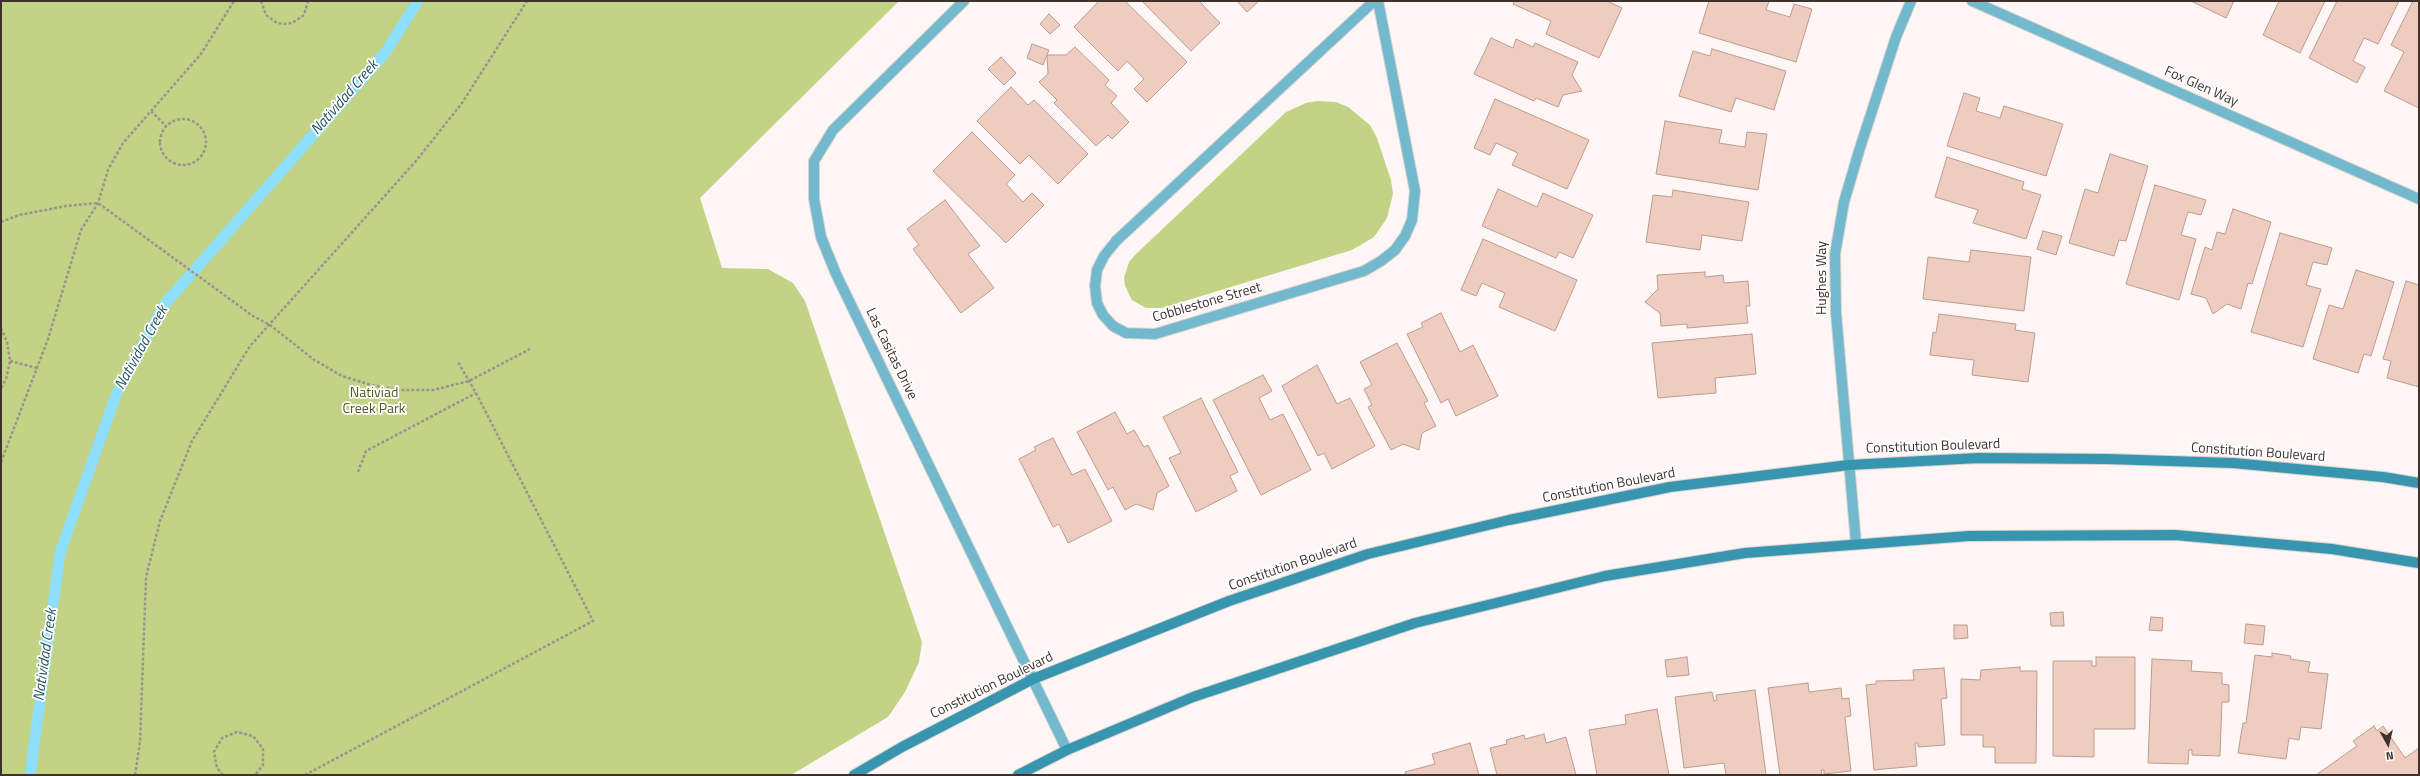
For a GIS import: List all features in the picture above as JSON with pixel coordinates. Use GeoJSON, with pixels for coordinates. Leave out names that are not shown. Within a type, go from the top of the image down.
{"type":"FeatureCollection","features":[{"type":"Feature","properties":{"kind":"main road","name":"Constitution Boulevard"},"geometry":{"type":"LineString","coordinates":[[854,775],[902,747],[1033,679],[1229,601],[1368,554],[1508,520],[1670,487],[1849,465],[1978,458],[2115,459],[2233,463],[2383,477],[2419,483]]}},
{"type":"Feature","properties":{"kind":"main road"},"geometry":{"type":"LineString","coordinates":[[1018,775],[1067,750],[1193,697],[1415,622],[1605,576],[1745,553],[1856,543],[1969,536],[2175,535],[2332,549],[2419,563]]}},
{"type":"Feature","properties":{"kind":"street","name":"Las Casitas Drive"},"geometry":{"type":"LineString","coordinates":[[964,1],[832,130],[814,161],[814,199],[821,237],[836,274],[1067,750]]}},
{"type":"Feature","properties":{"kind":"street","name":"Cobblestone Street"},"geometry":{"type":"LineString","coordinates":[[1374,1],[1116,240],[1104,256],[1097,270],[1095,286],[1097,303],[1103,315],[1113,326],[1126,333],[1155,334],[1364,271],[1381,262],[1395,250],[1405,236],[1412,220],[1415,191],[1378,1]]}},
{"type":"Feature","properties":{"kind":"street","name":"Hughes Way"},"geometry":{"type":"LineString","coordinates":[[1856,543],[1836,313],[1835,254],[1844,202],[1861,144],[1894,44],[1911,1]]}},
{"type":"Feature","properties":{"kind":"street","name":"Fox Glen Way"},"geometry":{"type":"LineString","coordinates":[[1972,1],[2419,199]]}},
{"type":"Feature","properties":{"kind":"path"},"geometry":{"type":"LineString","coordinates":[[1,462],[37,368],[81,230],[98,203],[108,170],[123,143],[201,54],[234,1]]}},
{"type":"Feature","properties":{"kind":"path"},"geometry":{"type":"LineString","coordinates":[[261,1],[266,14],[277,23],[285,24],[292,23],[304,15],[308,1]]}},
{"type":"Feature","properties":{"kind":"path"},"geometry":{"type":"LineString","coordinates":[[135,775],[140,742],[146,577],[160,521],[192,441],[250,346],[416,161],[462,103],[527,1]]}},
{"type":"Feature","properties":{"kind":"path"},"geometry":{"type":"LineString","coordinates":[[151,111],[166,126]]}},
{"type":"Feature","properties":{"kind":"path"},"geometry":{"type":"LineString","coordinates":[[182,119],[196,123],[205,135],[206,142],[200,157],[188,165],[173,162],[166,158],[160,144],[160,136],[166,126],[182,119]]}},
{"type":"Feature","properties":{"kind":"path"},"geometry":{"type":"LineString","coordinates":[[1,222],[19,215],[66,206],[98,203],[155,243],[253,316],[270,325],[313,359],[342,376],[371,385],[399,390],[433,390],[469,380],[530,349]]}},
{"type":"Feature","properties":{"kind":"path"},"geometry":{"type":"LineString","coordinates":[[1,328],[7,342],[10,361],[6,379],[1,388]]}},
{"type":"Feature","properties":{"kind":"path"},"geometry":{"type":"LineString","coordinates":[[10,361],[37,368]]}},
{"type":"Feature","properties":{"kind":"path"},"geometry":{"type":"LineString","coordinates":[[305,775],[593,621],[476,393],[458,362]]}},
{"type":"Feature","properties":{"kind":"path"},"geometry":{"type":"LineString","coordinates":[[358,472],[366,451],[476,393]]}},
{"type":"Feature","properties":{"kind":"path"},"geometry":{"type":"LineString","coordinates":[[223,775],[217,768],[214,752],[222,738],[237,732],[253,736],[263,749],[263,765],[255,775]]}},
{"type":"Feature","properties":{"kind":"green space","name":"Nativiad Creek Park"},"geometry":{"type":"Polygon","coordinates":[[[1,1],[899,1],[700,198],[722,268],[768,269],[793,283],[805,301],[922,642],[919,662],[905,692],[888,717],[791,775],[1,775],[1,1]]]}},
{"type":"Feature","properties":{"kind":"green space"},"geometry":{"type":"Polygon","coordinates":[[[1317,101],[1336,102],[1348,107],[1370,125],[1377,138],[1391,180],[1393,194],[1387,218],[1374,237],[1352,250],[1162,308],[1146,308],[1132,300],[1125,286],[1124,278],[1129,262],[1135,255],[1286,112],[1306,103],[1317,101]]]}},
{"type":"Feature","properties":{"kind":"building"},"geometry":{"type":"Polygon","coordinates":[[[1099,1],[1125,1],[1187,62],[1147,102],[1134,89],[1144,79],[1127,61],[1118,71],[1074,27],[1099,1]]]}},
{"type":"Feature","properties":{"kind":"building"},"geometry":{"type":"Polygon","coordinates":[[[1142,1],[1199,1],[1220,23],[1191,51],[1142,1]]]}},
{"type":"Feature","properties":{"kind":"building"},"geometry":{"type":"Polygon","coordinates":[[[1237,1],[1259,1],[1247,12],[1237,1]]]}},
{"type":"Feature","properties":{"kind":"building"},"geometry":{"type":"Polygon","coordinates":[[[1514,1],[1607,1],[1622,8],[1599,58],[1546,34],[1551,21],[1513,4],[1514,1]]]}},
{"type":"Feature","properties":{"kind":"building"},"geometry":{"type":"Polygon","coordinates":[[[1709,1],[1769,1],[1766,10],[1790,17],[1794,4],[1812,9],[1796,62],[1699,33],[1709,1]]]}},
{"type":"Feature","properties":{"kind":"building"},"geometry":{"type":"Polygon","coordinates":[[[2191,1],[2234,1],[2226,18],[2191,1]]]}},
{"type":"Feature","properties":{"kind":"building"},"geometry":{"type":"Polygon","coordinates":[[[2279,1],[2325,1],[2300,53],[2263,35],[2279,1]]]}},
{"type":"Feature","properties":{"kind":"building"},"geometry":{"type":"Polygon","coordinates":[[[2337,1],[2399,1],[2378,44],[2364,38],[2353,61],[2365,67],[2357,83],[2309,58],[2337,1]]]}},
{"type":"Feature","properties":{"kind":"building"},"geometry":{"type":"Polygon","coordinates":[[[2413,1],[2419,1],[2419,108],[2384,91],[2404,52],[2391,45],[2413,1]]]}},
{"type":"Feature","properties":{"kind":"building"},"geometry":{"type":"Polygon","coordinates":[[[1049,14],[1060,25],[1050,34],[1040,24],[1049,14]]]}},
{"type":"Feature","properties":{"kind":"building"},"geometry":{"type":"Polygon","coordinates":[[[1491,38],[1513,48],[1516,39],[1533,47],[1535,43],[1578,62],[1572,75],[1582,91],[1563,95],[1558,107],[1536,98],[1534,101],[1474,74],[1491,38]]]}},
{"type":"Feature","properties":{"kind":"building"},"geometry":{"type":"Polygon","coordinates":[[[1032,44],[1049,50],[1043,65],[1027,58],[1032,44]]]}},
{"type":"Feature","properties":{"kind":"building"},"geometry":{"type":"Polygon","coordinates":[[[1075,47],[1109,80],[1105,85],[1117,96],[1111,103],[1129,122],[1112,139],[1108,135],[1096,146],[1054,103],[1057,100],[1039,82],[1048,74],[1047,55],[1066,55],[1075,47]]]}},
{"type":"Feature","properties":{"kind":"building"},"geometry":{"type":"Polygon","coordinates":[[[1712,49],[1786,71],[1774,110],[1736,98],[1731,112],[1679,96],[1693,51],[1710,56],[1712,49]]]}},
{"type":"Feature","properties":{"kind":"building"},"geometry":{"type":"Polygon","coordinates":[[[1001,57],[1016,73],[1004,85],[988,69],[1001,57]]]}},
{"type":"Feature","properties":{"kind":"building"},"geometry":{"type":"Polygon","coordinates":[[[1011,87],[1028,105],[1034,100],[1088,154],[1058,184],[1029,155],[1020,164],[977,121],[1011,87]]]}},
{"type":"Feature","properties":{"kind":"building"},"geometry":{"type":"Polygon","coordinates":[[[1964,93],[1980,98],[1976,111],[2000,118],[2004,106],[2063,124],[2046,176],[1947,146],[1964,93]]]}},
{"type":"Feature","properties":{"kind":"building"},"geometry":{"type":"Polygon","coordinates":[[[1495,99],[1589,140],[1567,189],[1512,165],[1518,153],[1496,143],[1490,155],[1474,148],[1495,99]]]}},
{"type":"Feature","properties":{"kind":"building"},"geometry":{"type":"Polygon","coordinates":[[[1665,121],[1722,130],[1719,143],[1745,147],[1747,132],[1767,134],[1758,190],[1656,174],[1665,121]]]}},
{"type":"Feature","properties":{"kind":"building"},"geometry":{"type":"Polygon","coordinates":[[[972,132],[1015,175],[1006,184],[1023,202],[1032,193],[1044,205],[1006,243],[933,171],[972,132]]]}},
{"type":"Feature","properties":{"kind":"building"},"geometry":{"type":"Polygon","coordinates":[[[2110,154],[2148,166],[2126,241],[2119,240],[2114,256],[2069,243],[2085,189],[2098,193],[2110,154]]]}},
{"type":"Feature","properties":{"kind":"building"},"geometry":{"type":"Polygon","coordinates":[[[1947,157],[2024,182],[2022,189],[2041,195],[2026,239],[1973,223],[1978,210],[1935,197],[1947,157]]]}},
{"type":"Feature","properties":{"kind":"building"},"geometry":{"type":"Polygon","coordinates":[[[2155,185],[2206,200],[2201,215],[2188,212],[2181,235],[2196,239],[2179,300],[2126,284],[2155,185]]]}},
{"type":"Feature","properties":{"kind":"building"},"geometry":{"type":"Polygon","coordinates":[[[1498,189],[1537,207],[1543,193],[1593,215],[1573,258],[1559,252],[1556,258],[1482,226],[1498,189]]]}},
{"type":"Feature","properties":{"kind":"building"},"geometry":{"type":"Polygon","coordinates":[[[1673,190],[1749,202],[1742,241],[1702,235],[1700,250],[1646,242],[1653,195],[1672,197],[1673,190]]]}},
{"type":"Feature","properties":{"kind":"building"},"geometry":{"type":"Polygon","coordinates":[[[945,200],[980,246],[968,254],[994,288],[961,313],[913,249],[919,245],[907,229],[945,200]]]}},
{"type":"Feature","properties":{"kind":"building"},"geometry":{"type":"Polygon","coordinates":[[[2233,209],[2271,222],[2252,284],[2248,283],[2241,309],[2227,304],[2213,314],[2206,298],[2191,294],[2205,247],[2212,250],[2217,232],[2225,234],[2233,209]]]}},
{"type":"Feature","properties":{"kind":"building"},"geometry":{"type":"Polygon","coordinates":[[[2043,231],[2062,236],[2056,255],[2037,249],[2043,231]]]}},
{"type":"Feature","properties":{"kind":"building"},"geometry":{"type":"Polygon","coordinates":[[[2280,233],[2332,248],[2327,265],[2313,262],[2306,285],[2321,289],[2303,347],[2251,332],[2280,233]]]}},
{"type":"Feature","properties":{"kind":"building"},"geometry":{"type":"Polygon","coordinates":[[[1483,239],[1577,280],[1555,331],[1499,307],[1505,293],[1482,283],[1476,296],[1461,290],[1483,239]]]}},
{"type":"Feature","properties":{"kind":"building"},"geometry":{"type":"Polygon","coordinates":[[[1971,250],[2031,257],[2024,311],[1923,299],[1928,257],[1969,262],[1971,250]]]}},
{"type":"Feature","properties":{"kind":"building"},"geometry":{"type":"Polygon","coordinates":[[[2356,270],[2394,282],[2371,356],[2364,354],[2358,373],[2313,359],[2329,305],[2343,309],[2356,270]]]}},
{"type":"Feature","properties":{"kind":"building"},"geometry":{"type":"Polygon","coordinates":[[[1705,272],[1705,277],[1723,275],[1724,283],[1748,281],[1750,306],[1746,306],[1748,323],[1687,328],[1687,324],[1661,326],[1660,313],[1645,302],[1658,289],[1657,275],[1705,272]]]}},
{"type":"Feature","properties":{"kind":"building"},"geometry":{"type":"Polygon","coordinates":[[[2406,281],[2419,285],[2419,387],[2387,378],[2391,361],[2383,359],[2406,281]]]}},
{"type":"Feature","properties":{"kind":"building"},"geometry":{"type":"Polygon","coordinates":[[[1441,313],[1460,352],[1473,345],[1498,396],[1456,416],[1448,399],[1441,403],[1407,334],[1423,327],[1421,323],[1441,313]]]}},
{"type":"Feature","properties":{"kind":"building"},"geometry":{"type":"Polygon","coordinates":[[[1939,314],[2016,324],[2015,330],[2035,333],[2028,382],[1972,375],[1974,360],[1930,355],[1933,332],[1936,333],[1939,314]]]}},
{"type":"Feature","properties":{"kind":"building"},"geometry":{"type":"Polygon","coordinates":[[[1752,334],[1756,374],[1715,378],[1716,393],[1658,398],[1652,343],[1752,334]]]}},
{"type":"Feature","properties":{"kind":"building"},"geometry":{"type":"Polygon","coordinates":[[[1397,343],[1428,401],[1424,403],[1436,426],[1422,433],[1419,450],[1403,444],[1391,450],[1368,407],[1372,405],[1364,389],[1372,385],[1360,362],[1397,343]]]}},
{"type":"Feature","properties":{"kind":"building"},"geometry":{"type":"Polygon","coordinates":[[[1317,365],[1337,404],[1350,398],[1375,446],[1332,469],[1324,453],[1318,456],[1282,386],[1317,365]]]}},
{"type":"Feature","properties":{"kind":"building"},"geometry":{"type":"Polygon","coordinates":[[[1263,375],[1272,391],[1259,398],[1270,420],[1283,414],[1311,470],[1261,495],[1213,400],[1263,375]]]}},
{"type":"Feature","properties":{"kind":"building"},"geometry":{"type":"Polygon","coordinates":[[[1201,398],[1238,472],[1230,476],[1237,491],[1196,512],[1169,458],[1181,453],[1163,417],[1201,398]]]}},
{"type":"Feature","properties":{"kind":"building"},"geometry":{"type":"Polygon","coordinates":[[[1115,412],[1127,434],[1134,430],[1144,447],[1148,445],[1169,486],[1157,493],[1153,510],[1136,504],[1125,510],[1113,487],[1108,490],[1077,432],[1115,412]]]}},
{"type":"Feature","properties":{"kind":"building"},"geometry":{"type":"Polygon","coordinates":[[[1053,438],[1072,475],[1085,469],[1112,521],[1068,543],[1059,524],[1053,527],[1019,459],[1036,450],[1034,447],[1053,438]]]}},
{"type":"Feature","properties":{"kind":"building"},"geometry":{"type":"Polygon","coordinates":[[[2063,612],[2064,626],[2051,626],[2050,613],[2063,612]]]}},
{"type":"Feature","properties":{"kind":"building"},"geometry":{"type":"Polygon","coordinates":[[[2151,617],[2163,618],[2162,631],[2149,630],[2151,617]]]}},
{"type":"Feature","properties":{"kind":"building"},"geometry":{"type":"Polygon","coordinates":[[[2246,624],[2265,626],[2263,645],[2244,643],[2246,624]]]}},
{"type":"Feature","properties":{"kind":"building"},"geometry":{"type":"Polygon","coordinates":[[[1954,625],[1967,625],[1968,638],[1954,639],[1954,625]]]}},
{"type":"Feature","properties":{"kind":"building"},"geometry":{"type":"Polygon","coordinates":[[[2272,653],[2291,656],[2290,659],[2310,662],[2308,672],[2328,674],[2321,729],[2301,727],[2299,740],[2289,738],[2286,759],[2238,753],[2243,723],[2246,723],[2255,655],[2272,657],[2272,653]]]}},
{"type":"Feature","properties":{"kind":"building"},"geometry":{"type":"Polygon","coordinates":[[[1687,657],[1689,675],[1667,677],[1665,660],[1687,657]]]}},
{"type":"Feature","properties":{"kind":"building"},"geometry":{"type":"Polygon","coordinates":[[[2096,657],[2135,657],[2135,729],[2094,729],[2094,757],[2053,756],[2053,661],[2092,661],[2092,666],[2096,666],[2096,657]]]}},
{"type":"Feature","properties":{"kind":"building"},"geometry":{"type":"Polygon","coordinates":[[[2152,659],[2192,661],[2191,671],[2222,673],[2222,684],[2229,685],[2229,702],[2222,702],[2220,756],[2192,755],[2192,750],[2189,750],[2188,764],[2148,763],[2152,659]]]}},
{"type":"Feature","properties":{"kind":"building"},"geometry":{"type":"Polygon","coordinates":[[[2020,667],[2020,671],[2037,671],[2036,763],[1995,763],[1995,747],[1983,747],[1983,735],[1961,735],[1961,679],[1980,680],[1981,670],[2020,667]]]}},
{"type":"Feature","properties":{"kind":"building"},"geometry":{"type":"Polygon","coordinates":[[[1944,668],[1947,698],[1941,699],[1945,745],[1918,747],[1918,743],[1915,743],[1917,766],[1874,770],[1866,685],[1876,684],[1876,681],[1914,680],[1913,670],[1944,668]]]}},
{"type":"Feature","properties":{"kind":"building"},"geometry":{"type":"Polygon","coordinates":[[[1808,683],[1809,692],[1841,688],[1842,699],[1849,698],[1851,716],[1845,717],[1851,771],[1824,774],[1824,770],[1821,770],[1822,775],[1780,775],[1768,688],[1808,683]]]}},
{"type":"Feature","properties":{"kind":"building"},"geometry":{"type":"Polygon","coordinates":[[[1755,690],[1766,775],[1726,775],[1724,763],[1684,768],[1675,697],[1712,692],[1714,701],[1717,700],[1716,695],[1755,690]]]}},
{"type":"Feature","properties":{"kind":"building"},"geometry":{"type":"Polygon","coordinates":[[[1657,709],[1669,775],[1597,775],[1589,730],[1626,724],[1625,715],[1657,709]]]}},
{"type":"Feature","properties":{"kind":"building"},"geometry":{"type":"Polygon","coordinates":[[[2374,726],[2377,731],[2383,726],[2405,758],[2419,748],[2419,775],[2316,775],[2357,746],[2353,741],[2374,726]]]}},
{"type":"Feature","properties":{"kind":"building"},"geometry":{"type":"Polygon","coordinates":[[[1544,734],[1546,743],[1566,737],[1576,775],[1497,775],[1490,748],[1507,744],[1506,740],[1524,735],[1525,739],[1544,734]]]}},
{"type":"Feature","properties":{"kind":"building"},"geometry":{"type":"Polygon","coordinates":[[[1470,743],[1479,775],[1406,775],[1405,772],[1435,764],[1432,754],[1470,743]]]}},
{"type":"Feature","properties":{"kind":"waterway","name":"Natividad Creek"},"geometry":{"type":"LineString","coordinates":[[30,775],[60,553],[116,395],[164,305],[385,53],[418,1]]}}]}
